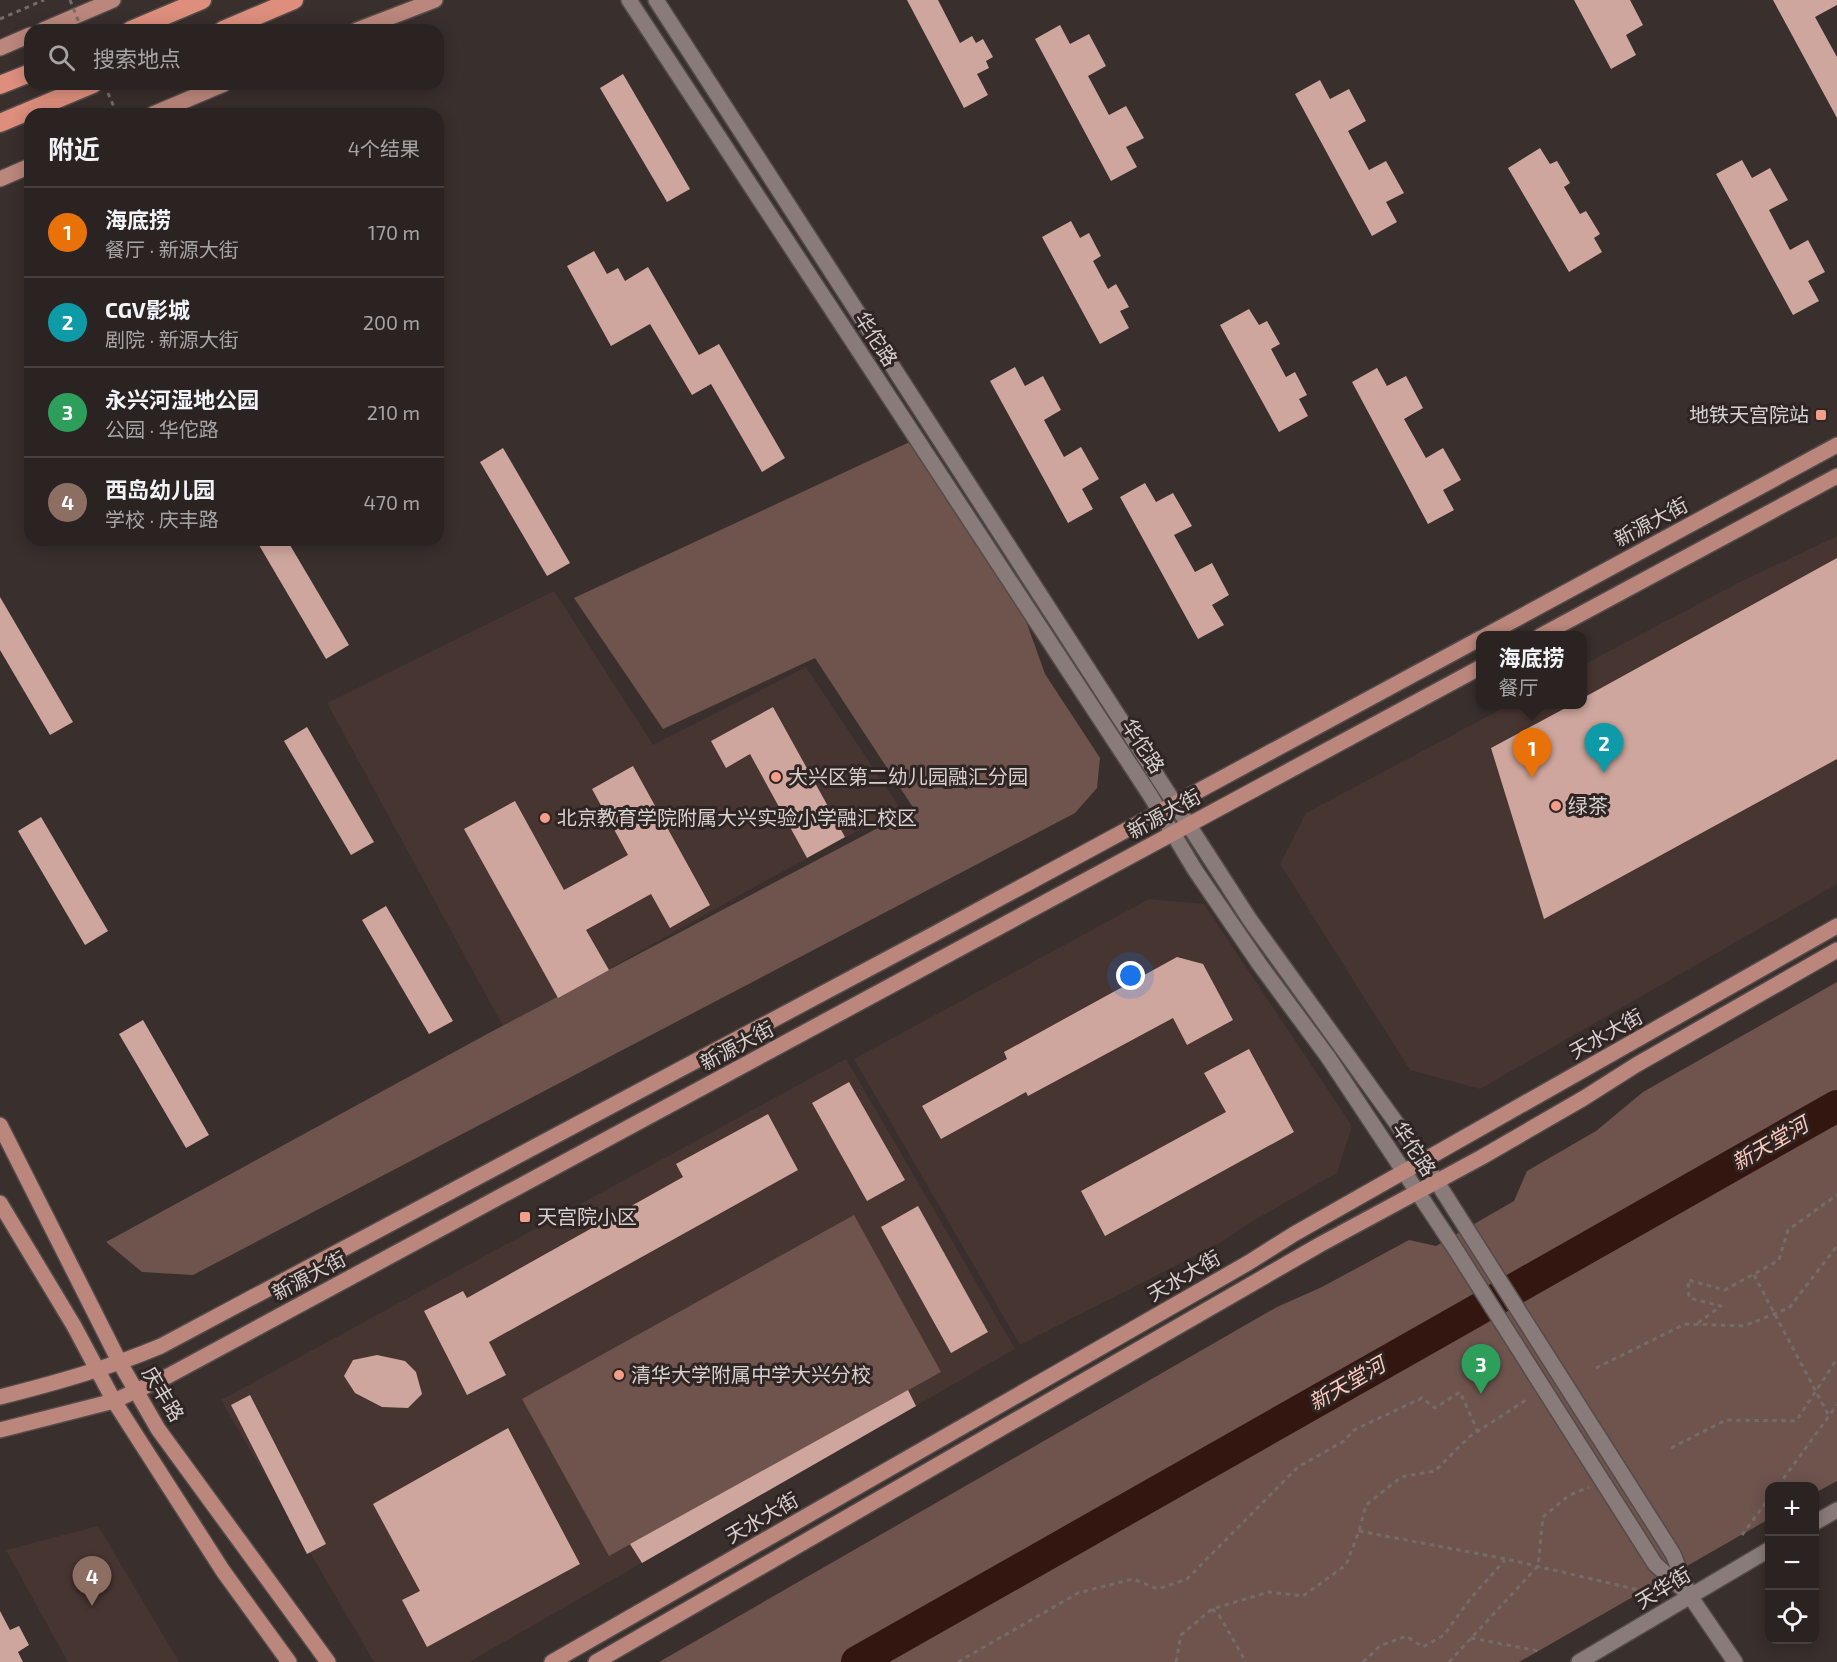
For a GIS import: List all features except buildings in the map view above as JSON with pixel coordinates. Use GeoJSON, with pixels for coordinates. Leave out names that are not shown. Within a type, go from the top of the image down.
{"type":"FeatureCollection","features":[{"type":"Feature","properties":{"kind":"highway"},"geometry":{"type":"LineString","coordinates":[[145,24],[202,0]]}},
{"type":"Feature","properties":{"kind":"highway"},"geometry":{"type":"LineString","coordinates":[[237,24],[294,0]]}},
{"type":"Feature","properties":{"kind":"highway"},"geometry":{"type":"LineString","coordinates":[[0,85],[24,75]]}},
{"type":"Feature","properties":{"kind":"highway"},"geometry":{"type":"LineString","coordinates":[[36,108],[79,90]]}},
{"type":"Feature","properties":{"kind":"highway"},"geometry":{"type":"LineString","coordinates":[[0,123],[24,113]]}},
{"type":"Feature","properties":{"kind":"main road"},"geometry":{"type":"LineString","coordinates":[[57,24],[113,0]]}},
{"type":"Feature","properties":{"kind":"main road"},"geometry":{"type":"LineString","coordinates":[[373,24],[435,0]]}},
{"type":"Feature","properties":{"kind":"main road"},"geometry":{"type":"LineString","coordinates":[[0,48],[24,38]]}},
{"type":"Feature","properties":{"kind":"main road"},"geometry":{"type":"LineString","coordinates":[[167,108],[210,90]]}},
{"type":"Feature","properties":{"kind":"main road"},"geometry":{"type":"LineString","coordinates":[[0,179],[24,169]]}},
{"type":"Feature","properties":{"kind":"main road","name":"新源大街"},"geometry":{"type":"LineString","coordinates":[[1494,631],[1837,445]]}},
{"type":"Feature","properties":{"kind":"main road"},"geometry":{"type":"LineString","coordinates":[[1549,631],[1837,476]]}},
{"type":"Feature","properties":{"kind":"main road","name":"新源大街"},"geometry":{"type":"LineString","coordinates":[[0,1397],[120,1363],[182,1335],[1176,804],[1476,641]]}},
{"type":"Feature","properties":{"kind":"main road","name":"新源大街"},"geometry":{"type":"LineString","coordinates":[[0,1430],[114,1401],[189,1365],[1476,670]]}},
{"type":"Feature","properties":{"kind":"main road","name":"天水大街"},"geometry":{"type":"LineString","coordinates":[[552,1662],[1238,1269],[1423,1160],[1633,1044],[1837,926]]}},
{"type":"Feature","properties":{"kind":"main road","name":"天水大街"},"geometry":{"type":"LineString","coordinates":[[596,1662],[1311,1250],[1437,1182],[1837,950]]}},
{"type":"Feature","properties":{"kind":"main road","name":"庆丰路"},"geometry":{"type":"LineString","coordinates":[[0,1125],[120,1363],[158,1429],[328,1662]]}},
{"type":"Feature","properties":{"kind":"main road"},"geometry":{"type":"LineString","coordinates":[[0,1203],[74,1326],[114,1401],[224,1571],[289,1662]]}},
{"type":"Feature","properties":{"kind":"street","name":"华佗路"},"geometry":{"type":"LineString","coordinates":[[629,0],[1160,812],[1195,870],[1260,965],[1328,1057],[1418,1192],[1655,1564],[1690,1596]]}},
{"type":"Feature","properties":{"kind":"street","name":"华佗路"},"geometry":{"type":"LineString","coordinates":[[656,0],[1250,920],[1423,1160],[1673,1554],[1690,1596],[1735,1662]]}},
{"type":"Feature","properties":{"kind":"street"},"geometry":{"type":"LineString","coordinates":[[1819,1520],[1837,1509]]}},
{"type":"Feature","properties":{"kind":"street","name":"天华街"},"geometry":{"type":"LineString","coordinates":[[1579,1662],[1765,1552]]}},
{"type":"Feature","properties":{"kind":"path"},"geometry":{"type":"LineString","coordinates":[[0,19],[44,0]]}},
{"type":"Feature","properties":{"kind":"path"},"geometry":{"type":"LineString","coordinates":[[70,0],[80,24]]}},
{"type":"Feature","properties":{"kind":"path"},"geometry":{"type":"LineString","coordinates":[[107,90],[115,108]]}},
{"type":"Feature","properties":{"kind":"path"},"geometry":{"type":"LineString","coordinates":[[1697,1324],[1721,1306],[1689,1298],[1688,1280],[1725,1290],[1779,1260],[1788,1230],[1837,1195]]}},
{"type":"Feature","properties":{"kind":"path"},"geometry":{"type":"LineString","coordinates":[[1596,1368],[1686,1324],[1744,1326],[1789,1308],[1836,1248]]}},
{"type":"Feature","properties":{"kind":"path"},"geometry":{"type":"LineString","coordinates":[[1754,1274],[1829,1416]]}},
{"type":"Feature","properties":{"kind":"path"},"geometry":{"type":"LineString","coordinates":[[1671,1448],[1726,1420],[1796,1421],[1837,1359]]}},
{"type":"Feature","properties":{"kind":"path"},"geometry":{"type":"LineString","coordinates":[[958,1662],[1078,1593],[1133,1579],[1158,1589],[1187,1579],[1298,1467],[1344,1441],[1354,1430],[1422,1398],[1435,1408],[1460,1392],[1478,1432]]}},
{"type":"Feature","properties":{"kind":"path"},"geometry":{"type":"LineString","coordinates":[[1176,1662],[1181,1635],[1212,1609],[1269,1592],[1304,1596],[1346,1565],[1366,1505],[1401,1477],[1435,1471],[1469,1437],[1529,1398]]}},
{"type":"Feature","properties":{"kind":"path"},"geometry":{"type":"LineString","coordinates":[[1781,1482],[1837,1405]]}},
{"type":"Feature","properties":{"kind":"path"},"geometry":{"type":"LineString","coordinates":[[1449,1662],[1538,1566],[1543,1517],[1568,1496],[1591,1486]]}},
{"type":"Feature","properties":{"kind":"path"},"geometry":{"type":"LineString","coordinates":[[1742,1534],[1765,1504]]}},
{"type":"Feature","properties":{"kind":"path"},"geometry":{"type":"LineString","coordinates":[[1359,1531],[1506,1559],[1643,1591]]}},
{"type":"Feature","properties":{"kind":"path"},"geometry":{"type":"LineString","coordinates":[[1363,1662],[1380,1646],[1406,1636],[1423,1647],[1444,1635],[1470,1599],[1506,1559]]}},
{"type":"Feature","properties":{"kind":"path"},"geometry":{"type":"LineString","coordinates":[[1212,1609],[1219,1615],[1246,1662]]}},
{"type":"Feature","properties":{"kind":"path"},"geometry":{"type":"LineString","coordinates":[[1471,1638],[1539,1651]]}},
{"type":"Feature","properties":{"kind":"shaded area"},"geometry":{"type":"Polygon","coordinates":[[[914,440],[1016,593],[1045,674],[1100,758],[1097,788],[1075,813],[193,1275],[142,1272],[106,1242],[489,1033],[914,809],[815,658],[663,729],[574,598],[914,440]]]}},
{"type":"Feature","properties":{"kind":"shaded area"},"geometry":{"type":"Polygon","coordinates":[[[1837,536],[1837,884],[1480,1089],[1410,1070],[1280,864],[1306,813],[1501,709],[1587,709],[1587,663],[1738,583],[1837,536]]]}},
{"type":"Feature","properties":{"kind":"shaded area","name":"北京教育学院附属大兴实验小学融汇校区"},"geometry":{"type":"Polygon","coordinates":[[[554,591],[653,745],[806,667],[900,808],[504,1028],[327,703],[554,591]]]}},
{"type":"Feature","properties":{"kind":"shaded area"},"geometry":{"type":"Polygon","coordinates":[[[1149,899],[1204,904],[1352,1126],[1337,1173],[1246,1225],[1220,1243],[1020,1345],[854,1059],[1149,899]]]}},
{"type":"Feature","properties":{"kind":"shaded area"},"geometry":{"type":"Polygon","coordinates":[[[1837,982],[1837,1481],[1819,1491],[1819,1482],[1765,1482],[1765,1521],[1519,1662],[659,1662],[1277,1307],[1322,1287],[1409,1240],[1436,1246],[1514,1201],[1527,1171],[1596,1131],[1643,1092],[1837,982]]]}},
{"type":"Feature","properties":{"kind":"shaded area","name":"清华大学附属中学大兴分校"},"geometry":{"type":"Polygon","coordinates":[[[846,1059],[1015,1349],[469,1662],[374,1662],[221,1400],[846,1059]]]}},
{"type":"Feature","properties":{"kind":"shaded area"},"geometry":{"type":"Polygon","coordinates":[[[854,1215],[941,1372],[609,1556],[522,1399],[854,1215]]]}},
{"type":"Feature","properties":{"kind":"shaded area"},"geometry":{"type":"Polygon","coordinates":[[[98,1526],[179,1662],[68,1662],[6,1550],[98,1526]]]}},
{"type":"Feature","properties":{"kind":"waterway","name":"新天堂河"},"geometry":{"type":"LineString","coordinates":[[857,1662],[1837,1106]]}},
{"type":"Feature","properties":{"kind":"place","name":"地铁天宫院站"},"geometry":{"type":"Point","coordinates":[1821,415]}},
{"type":"Feature","properties":{"kind":"place","name":"CGV影城"},"geometry":{"type":"Point","coordinates":[1604,773]}},
{"type":"Feature","properties":{"kind":"place","name":"大兴区第二幼儿园融汇分园"},"geometry":{"type":"Point","coordinates":[776,777]}},
{"type":"Feature","properties":{"kind":"place","name":"海底捞"},"geometry":{"type":"Point","coordinates":[1532,778]}},
{"type":"Feature","properties":{"kind":"place","name":"绿茶"},"geometry":{"type":"Point","coordinates":[1556,806]}},
{"type":"Feature","properties":{"kind":"place","name":"北京教育学院附属大兴实验小学融汇校区"},"geometry":{"type":"Point","coordinates":[545,818]}},
{"type":"Feature","properties":{"kind":"place","name":"天宫院小区"},"geometry":{"type":"Point","coordinates":[525,1217]}},
{"type":"Feature","properties":{"kind":"place","name":"清华大学附属中学大兴分校"},"geometry":{"type":"Point","coordinates":[619,1375]}},
{"type":"Feature","properties":{"kind":"place","name":"永兴河湿地公园"},"geometry":{"type":"Point","coordinates":[1481,1394]}},
{"type":"Feature","properties":{"kind":"place","name":"西岛幼儿园"},"geometry":{"type":"Point","coordinates":[92,1606]}}]}
